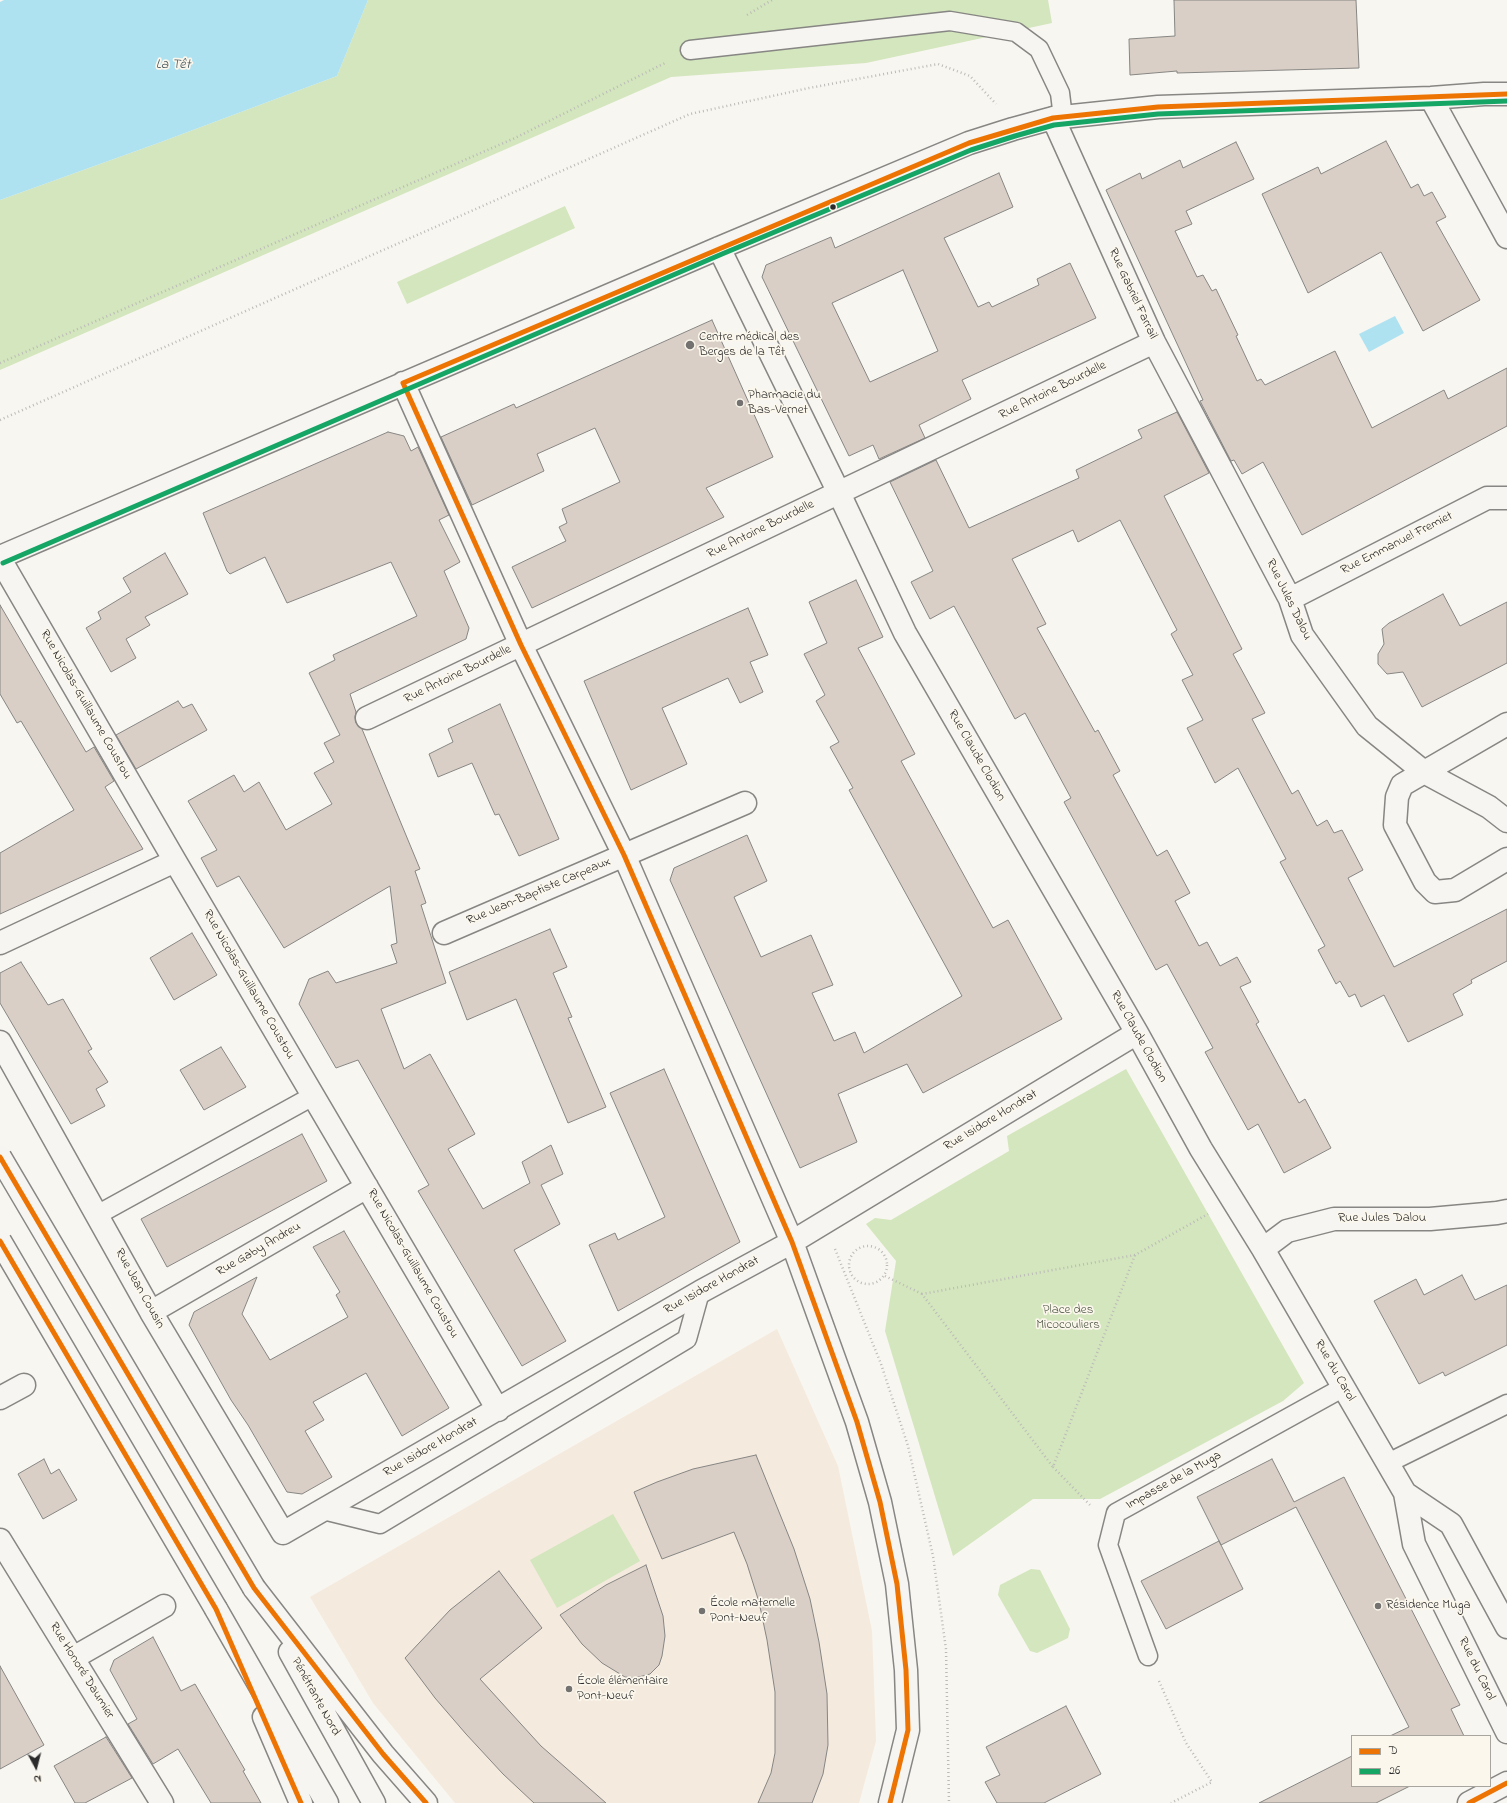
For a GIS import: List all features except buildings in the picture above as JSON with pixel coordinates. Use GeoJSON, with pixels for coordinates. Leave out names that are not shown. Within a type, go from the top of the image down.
{"type":"FeatureCollection","features":[{"type":"Feature","properties":{"kind":"main road"},"geometry":{"type":"LineString","coordinates":[[0,558],[719,248],[969,143],[1013,129],[1058,118],[1158,107],[1507,94]]}},
{"type":"Feature","properties":{"kind":"main road"},"geometry":{"type":"LineString","coordinates":[[1431,98],[1507,237]]}},
{"type":"Feature","properties":{"kind":"main road","name":"Rue Gabriel Farrail"},"geometry":{"type":"LineString","coordinates":[[1058,118],[1154,342],[1219,466]]}},
{"type":"Feature","properties":{"kind":"main road","name":"Rue Claude Clodion"},"geometry":{"type":"LineString","coordinates":[[719,248],[839,493],[904,633],[1137,1033],[1201,1149],[1263,1249]]}},
{"type":"Feature","properties":{"kind":"main road","name":"Rue Antoine Bourdelle"},"geometry":{"type":"LineString","coordinates":[[368,718],[1154,342]]}},
{"type":"Feature","properties":{"kind":"main road"},"geometry":{"type":"LineString","coordinates":[[403,383],[521,645],[624,855],[792,1242],[857,1422],[880,1502],[897,1584],[906,1670],[908,1730],[890,1803]]}},
{"type":"Feature","properties":{"kind":"main road","name":"Rue Jules Dalou"},"geometry":{"type":"LineString","coordinates":[[1219,466],[1290,599],[1302,635],[1367,726],[1424,772],[1489,807],[1507,821]]}},
{"type":"Feature","properties":{"kind":"main road","name":"Rue Emmanuel Fremiet"},"geometry":{"type":"LineString","coordinates":[[1290,599],[1487,498],[1507,498]]}},
{"type":"Feature","properties":{"kind":"main road","name":"Rue Nicolas-Guillaume Coustou"},"geometry":{"type":"LineString","coordinates":[[0,558],[175,861],[498,1410]]}},
{"type":"Feature","properties":{"kind":"main road"},"geometry":{"type":"LineString","coordinates":[[1507,724],[1402,784],[1397,797],[1395,825],[1425,882],[1435,892],[1455,890],[1507,858]]}},
{"type":"Feature","properties":{"kind":"main road","name":"Rue Jean-Baptiste Carpeaux"},"geometry":{"type":"LineString","coordinates":[[444,933],[745,803]]}},
{"type":"Feature","properties":{"kind":"main road"},"geometry":{"type":"LineString","coordinates":[[0,943],[175,861]]}},
{"type":"Feature","properties":{"kind":"main road","name":"Rue Isidore Hondrat"},"geometry":{"type":"LineString","coordinates":[[283,1533],[700,1292],[792,1242],[1137,1033]]}},
{"type":"Feature","properties":{"kind":"main road","name":"Rue Jean Cousin"},"geometry":{"type":"LineString","coordinates":[[0,1042],[151,1312],[283,1533]]}},
{"type":"Feature","properties":{"kind":"main road","name":"Pénétrante Nord"},"geometry":{"type":"LineString","coordinates":[[0,1157],[254,1588],[374,1803]]}},
{"type":"Feature","properties":{"kind":"main road","name":"Rue Gaby Andreu"},"geometry":{"type":"LineString","coordinates":[[151,1312],[367,1187]]}},
{"type":"Feature","properties":{"kind":"main road","name":"Rue Jules Dalou"},"geometry":{"type":"LineString","coordinates":[[1263,1249],[1287,1231],[1334,1219],[1430,1219],[1507,1211]]}},
{"type":"Feature","properties":{"kind":"main road"},"geometry":{"type":"LineString","coordinates":[[0,1241],[216,1609],[327,1803]]}},
{"type":"Feature","properties":{"kind":"main road","name":"Rue du Carol"},"geometry":{"type":"LineString","coordinates":[[1263,1249],[1405,1493],[1414,1544],[1507,1732]]}},
{"type":"Feature","properties":{"kind":"main road"},"geometry":{"type":"LineString","coordinates":[[0,1398],[24,1385]]}},
{"type":"Feature","properties":{"kind":"main road","name":"Rue du Carol"},"geometry":{"type":"LineString","coordinates":[[1405,1493],[1451,1524],[1507,1627]]}},
{"type":"Feature","properties":{"kind":"main road","name":"Rue Honoré Daumier"},"geometry":{"type":"LineString","coordinates":[[0,1540],[162,1803]]}},
{"type":"Feature","properties":{"kind":"main road"},"geometry":{"type":"LineString","coordinates":[[254,1588],[383,1754],[426,1803]]}},
{"type":"Feature","properties":{"kind":"main road"},"geometry":{"type":"LineString","coordinates":[[73,1658],[164,1606]]}},
{"type":"Feature","properties":{"kind":"main road"},"geometry":{"type":"LineString","coordinates":[[216,1609],[301,1803]]}},
{"type":"Feature","properties":{"kind":"main road"},"geometry":{"type":"LineString","coordinates":[[1469,1803],[1507,1783]]}},
{"type":"Feature","properties":{"kind":"lane"},"geometry":{"type":"LineString","coordinates":[[690,50],[950,21],[1016,32],[1039,49],[1060,93],[1058,118]]}},
{"type":"Feature","properties":{"kind":"lane"},"geometry":{"type":"LineString","coordinates":[[97,1215],[313,1096]]}},
{"type":"Feature","properties":{"kind":"lane"},"geometry":{"type":"LineString","coordinates":[[324,1510],[380,1524],[687,1339],[700,1292]]}},
{"type":"Feature","properties":{"kind":"lane","name":"Impasse de la Muga"},"geometry":{"type":"LineString","coordinates":[[1148,1656],[1108,1545],[1116,1513],[1344,1387]]}},
{"type":"Feature","properties":{"kind":"lane"},"geometry":{"type":"LineString","coordinates":[[1388,1463],[1507,1404]]}},
{"type":"Feature","properties":{"kind":"path"},"geometry":{"type":"LineString","coordinates":[[0,363],[515,138],[690,50]]}},
{"type":"Feature","properties":{"kind":"path"},"geometry":{"type":"LineString","coordinates":[[0,420],[690,114],[809,88],[938,64],[970,76],[1003,112],[1013,129]]}},
{"type":"Feature","properties":{"kind":"path"},"geometry":{"type":"LineString","coordinates":[[922,1294],[1135,1255],[1233,1201]]}},
{"type":"Feature","properties":{"kind":"path"},"geometry":{"type":"LineString","coordinates":[[869,1245],[879,1248],[885,1256],[888,1266],[884,1276],[877,1282],[867,1284],[857,1281],[850,1274],[848,1264],[852,1254],[859,1247],[869,1245]]}},
{"type":"Feature","properties":{"kind":"path"},"geometry":{"type":"LineString","coordinates":[[1053,1467],[1135,1255]]}},
{"type":"Feature","properties":{"kind":"path"},"geometry":{"type":"LineString","coordinates":[[884,1276],[922,1294],[1053,1467],[1112,1528]]}},
{"type":"Feature","properties":{"kind":"path"},"geometry":{"type":"LineString","coordinates":[[1148,1656],[1186,1743],[1212,1782],[1171,1803]]}},
{"type":"Feature","properties":{"kind":"shaded area"},"geometry":{"type":"Polygon","coordinates":[[[777,1329],[838,1466],[872,1631],[876,1741],[859,1803],[455,1803],[373,1703],[310,1597],[777,1329]]]}},
{"type":"Feature","properties":{"kind":"green space"},"geometry":{"type":"Polygon","coordinates":[[[368,0],[1048,0],[1052,23],[866,63],[671,77],[0,370],[0,200],[337,76],[368,0]]]}},
{"type":"Feature","properties":{"kind":"green space"},"geometry":{"type":"Polygon","coordinates":[[[565,206],[575,228],[407,304],[397,282],[565,206]]]}},
{"type":"Feature","properties":{"kind":"green space","name":"Place des Micocouliers"},"geometry":{"type":"Polygon","coordinates":[[[1126,1069],[1304,1383],[1283,1401],[1100,1499],[1033,1499],[953,1556],[885,1331],[896,1261],[866,1224],[875,1218],[891,1220],[1009,1151],[1007,1136],[1126,1069]]]}},
{"type":"Feature","properties":{"kind":"green space"},"geometry":{"type":"Polygon","coordinates":[[[613,1514],[640,1561],[557,1608],[530,1560],[613,1514]]]}},
{"type":"Feature","properties":{"kind":"green space"},"geometry":{"type":"Polygon","coordinates":[[[1031,1569],[1040,1570],[1070,1629],[1068,1638],[1037,1653],[1030,1651],[998,1595],[1000,1585],[1031,1569]]]}},
{"type":"Feature","properties":{"kind":"water","name":"La Têt"},"geometry":{"type":"Polygon","coordinates":[[[4,0],[368,0],[337,76],[0,200],[0,2],[4,0]]]}},
{"type":"Feature","properties":{"kind":"water"},"geometry":{"type":"Polygon","coordinates":[[[1395,316],[1404,333],[1369,352],[1359,334],[1395,316]]]}},
{"type":"Feature","properties":{"kind":"transit line","name":"D"},"geometry":{"type":"LineString","coordinates":[[403,383],[969,143],[1053,118],[1158,107],[1507,94]]}},
{"type":"Feature","properties":{"kind":"transit line","name":"26"},"geometry":{"type":"LineString","coordinates":[[3,563],[722,254],[971,150],[1015,136],[1054,125],[1158,114],[1507,101]]}},
{"type":"Feature","properties":{"kind":"transit line","name":"D"},"geometry":{"type":"LineString","coordinates":[[403,383],[521,645],[624,855],[792,1242],[857,1422],[880,1502],[897,1584],[906,1670],[908,1730],[890,1803]]}},
{"type":"Feature","properties":{"kind":"transit line","name":"D"},"geometry":{"type":"LineString","coordinates":[[0,1157],[254,1588],[383,1754],[426,1803]]}},
{"type":"Feature","properties":{"kind":"transit line","name":"D"},"geometry":{"type":"LineString","coordinates":[[0,1241],[216,1609],[301,1803]]}},
{"type":"Feature","properties":{"kind":"transit line","name":"D"},"geometry":{"type":"LineString","coordinates":[[1469,1803],[1507,1783]]}},
{"type":"Feature","properties":{"kind":"place","name":"Centre médical des Berges de la Têt"},"geometry":{"type":"Point","coordinates":[690,345]}},
{"type":"Feature","properties":{"kind":"place","name":"Pharmacie du Bas-Vernet"},"geometry":{"type":"Point","coordinates":[740,403]}},
{"type":"Feature","properties":{"kind":"place","name":"Résidence Muga"},"geometry":{"type":"Point","coordinates":[1378,1606]}},
{"type":"Feature","properties":{"kind":"place","name":"École maternelle Pont-Neuf"},"geometry":{"type":"Point","coordinates":[702,1611]}},
{"type":"Feature","properties":{"kind":"place","name":"École élémentaire Pont-Neuf"},"geometry":{"type":"Point","coordinates":[569,1689]}}]}
